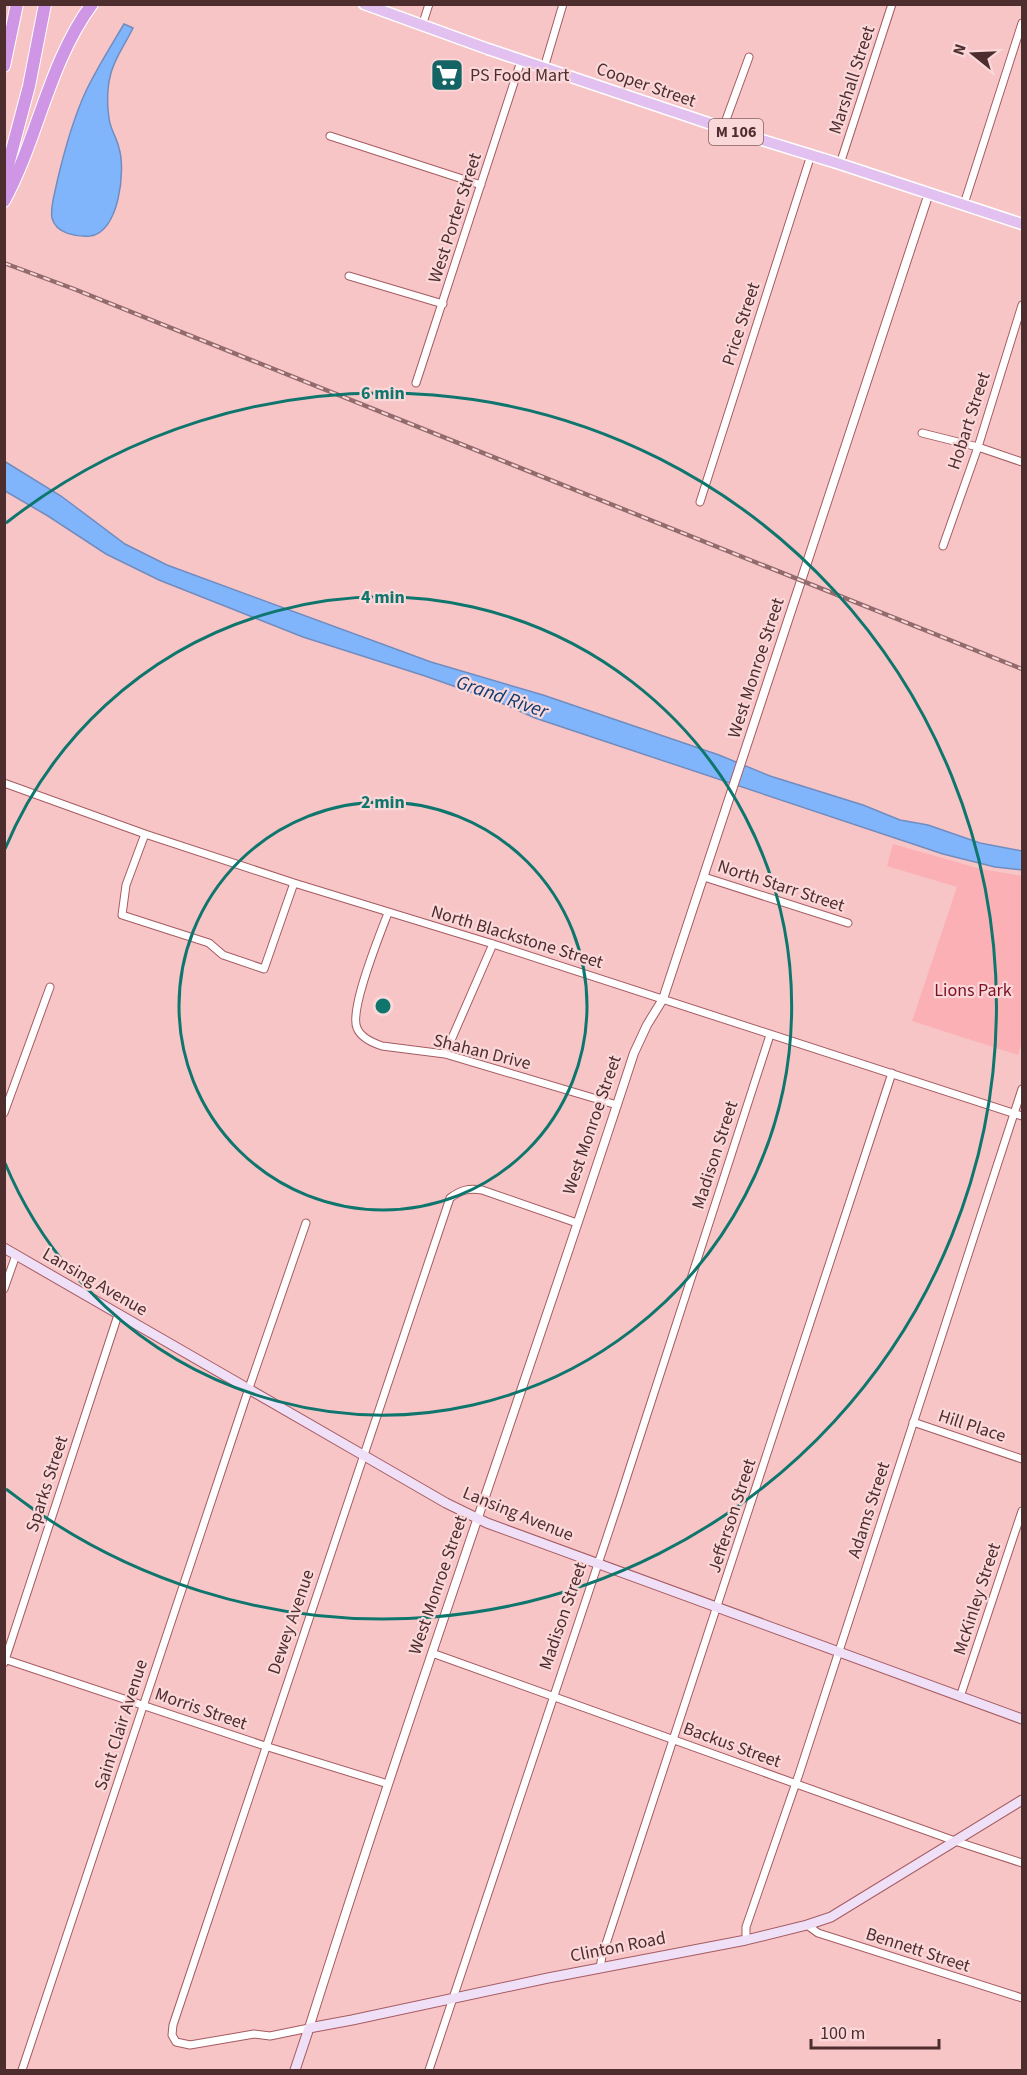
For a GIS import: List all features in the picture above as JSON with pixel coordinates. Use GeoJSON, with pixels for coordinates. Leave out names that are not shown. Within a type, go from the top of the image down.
{"type":"FeatureCollection","features":[{"type":"Feature","properties":{"kind":"highway"},"geometry":{"type":"LineString","coordinates":[[4,66],[17,4]]}},
{"type":"Feature","properties":{"kind":"highway"},"geometry":{"type":"LineString","coordinates":[[4,180],[29,86],[45,4]]}},
{"type":"Feature","properties":{"kind":"highway"},"geometry":{"type":"LineString","coordinates":[[4,201],[23,161],[67,47],[92,4]]}},
{"type":"Feature","properties":{"kind":"main road","name":"Cooper Street"},"geometry":{"type":"LineString","coordinates":[[364,4],[521,61],[1023,224]]}},
{"type":"Feature","properties":{"kind":"main road","name":"Lansing Avenue"},"geometry":{"type":"LineString","coordinates":[[4,1248],[446,1503],[487,1523],[1023,1719]]}},
{"type":"Feature","properties":{"kind":"main road","name":"Clinton Road"},"geometry":{"type":"LineString","coordinates":[[309,2028],[452,1997],[746,1940],[807,1925],[839,1914],[1023,1800]]}},
{"type":"Feature","properties":{"kind":"main road","name":"West Monroe Street"},"geometry":{"type":"LineString","coordinates":[[295,2070],[309,2028]]}},
{"type":"Feature","properties":{"kind":"street"},"geometry":{"type":"LineString","coordinates":[[422,26],[429,4]]}},
{"type":"Feature","properties":{"kind":"street"},"geometry":{"type":"LineString","coordinates":[[543,68],[563,4]]}},
{"type":"Feature","properties":{"kind":"street","name":"Marshall Street"},"geometry":{"type":"LineString","coordinates":[[840,164],[892,4]]}},
{"type":"Feature","properties":{"kind":"street"},"geometry":{"type":"LineString","coordinates":[[964,204],[1023,23]]}},
{"type":"Feature","properties":{"kind":"street"},"geometry":{"type":"LineString","coordinates":[[723,128],[749,57]]}},
{"type":"Feature","properties":{"kind":"street","name":"West Porter Street"},"geometry":{"type":"LineString","coordinates":[[416,383],[521,61]]}},
{"type":"Feature","properties":{"kind":"street"},"geometry":{"type":"LineString","coordinates":[[330,136],[481,185]]}},
{"type":"Feature","properties":{"kind":"street","name":"Price Street"},"geometry":{"type":"LineString","coordinates":[[700,502],[811,155]]}},
{"type":"Feature","properties":{"kind":"street","name":"West Monroe Street"},"geometry":{"type":"LineString","coordinates":[[309,2028],[388,1784],[634,1053],[663,999],[929,194]]}},
{"type":"Feature","properties":{"kind":"street"},"geometry":{"type":"LineString","coordinates":[[349,276],[442,304]]}},
{"type":"Feature","properties":{"kind":"street","name":"Hobart Street"},"geometry":{"type":"LineString","coordinates":[[943,546],[978,447],[1023,305]]}},
{"type":"Feature","properties":{"kind":"street"},"geometry":{"type":"LineString","coordinates":[[922,433],[978,447],[1023,462]]}},
{"type":"Feature","properties":{"kind":"street","name":"North Blackstone Street"},"geometry":{"type":"LineString","coordinates":[[5,783],[145,834],[294,883],[493,944],[1023,1116]]}},
{"type":"Feature","properties":{"kind":"street"},"geometry":{"type":"LineString","coordinates":[[145,834],[126,885],[122,915],[209,943],[223,956],[264,969],[294,883]]}},
{"type":"Feature","properties":{"kind":"street","name":"North Starr Street"},"geometry":{"type":"LineString","coordinates":[[704,877],[848,923]]}},
{"type":"Feature","properties":{"kind":"street","name":"Shahan Drive"},"geometry":{"type":"LineString","coordinates":[[388,913],[357,1001],[356,1026],[366,1039],[382,1046],[445,1054],[617,1105]]}},
{"type":"Feature","properties":{"kind":"street"},"geometry":{"type":"LineString","coordinates":[[445,1054],[493,944]]}},
{"type":"Feature","properties":{"kind":"street"},"geometry":{"type":"LineString","coordinates":[[4,1113],[50,987]]}},
{"type":"Feature","properties":{"kind":"street","name":"Madison Street"},"geometry":{"type":"LineString","coordinates":[[429,2070],[770,1035]]}},
{"type":"Feature","properties":{"kind":"street","name":"Jefferson Street"},"geometry":{"type":"LineString","coordinates":[[600,1968],[602,1956],[892,1073]]}},
{"type":"Feature","properties":{"kind":"street","name":"Adams Street"},"geometry":{"type":"LineString","coordinates":[[746,1940],[746,1927],[1023,1089]]}},
{"type":"Feature","properties":{"kind":"street","name":"Dewey Avenue"},"geometry":{"type":"LineString","coordinates":[[190,2045],[176,2042],[172,2035],[172,2025],[450,1198],[470,1188],[482,1190],[577,1222]]}},
{"type":"Feature","properties":{"kind":"street","name":"Saint Clair Avenue"},"geometry":{"type":"LineString","coordinates":[[22,2070],[306,1223]]}},
{"type":"Feature","properties":{"kind":"street"},"geometry":{"type":"LineString","coordinates":[[4,1289],[16,1255]]}},
{"type":"Feature","properties":{"kind":"street","name":"Sparks Street"},"geometry":{"type":"LineString","coordinates":[[5,1660],[118,1315]]}},
{"type":"Feature","properties":{"kind":"street","name":"Hill Place"},"geometry":{"type":"LineString","coordinates":[[913,1422],[1023,1459]]}},
{"type":"Feature","properties":{"kind":"street","name":"McKinley Street"},"geometry":{"type":"LineString","coordinates":[[960,1697],[1023,1510]]}},
{"type":"Feature","properties":{"kind":"street","name":"Backus Street"},"geometry":{"type":"LineString","coordinates":[[432,1653],[955,1841],[1023,1863]]}},
{"type":"Feature","properties":{"kind":"street","name":"Morris Street"},"geometry":{"type":"LineString","coordinates":[[5,1660],[388,1784]]}},
{"type":"Feature","properties":{"kind":"street","name":"Bennett Street"},"geometry":{"type":"LineString","coordinates":[[807,1925],[818,1934],[1023,1998]]}},
{"type":"Feature","properties":{"kind":"street","name":"Clinton Road"},"geometry":{"type":"LineString","coordinates":[[190,2045],[254,2034],[270,2036],[309,2028]]}},
{"type":"Feature","properties":{"kind":"green space","name":"Lions Park"},"geometry":{"type":"Polygon","coordinates":[[[893,844],[981,869],[1022,876],[1022,1042],[1018,1055],[912,1021],[957,887],[887,866],[893,844]]]}},
{"type":"Feature","properties":{"kind":"water"},"geometry":{"type":"Polygon","coordinates":[[[124,24],[133,28],[114,64],[108,98],[110,122],[121,158],[121,185],[118,199],[108,224],[100,232],[90,236],[73,235],[58,228],[52,218],[52,205],[60,171],[73,124],[86,91],[124,24]]]}},
{"type":"Feature","properties":{"kind":"water","name":"Grand River"},"geometry":{"type":"Polygon","coordinates":[[[4,461],[61,496],[125,544],[167,565],[431,662],[543,695],[719,755],[770,776],[863,805],[900,820],[928,825],[980,843],[1022,851],[1022,870],[995,867],[943,854],[535,718],[499,702],[425,676],[303,637],[159,580],[106,554],[5,491],[4,461]]]}},
{"type":"Feature","properties":{"kind":"railway"},"geometry":{"type":"LineString","coordinates":[[4,263],[1022,669]]}},
{"type":"Feature","properties":{"kind":"place","name":"PS Food Mart"},"geometry":{"type":"Point","coordinates":[447,75]}}]}
